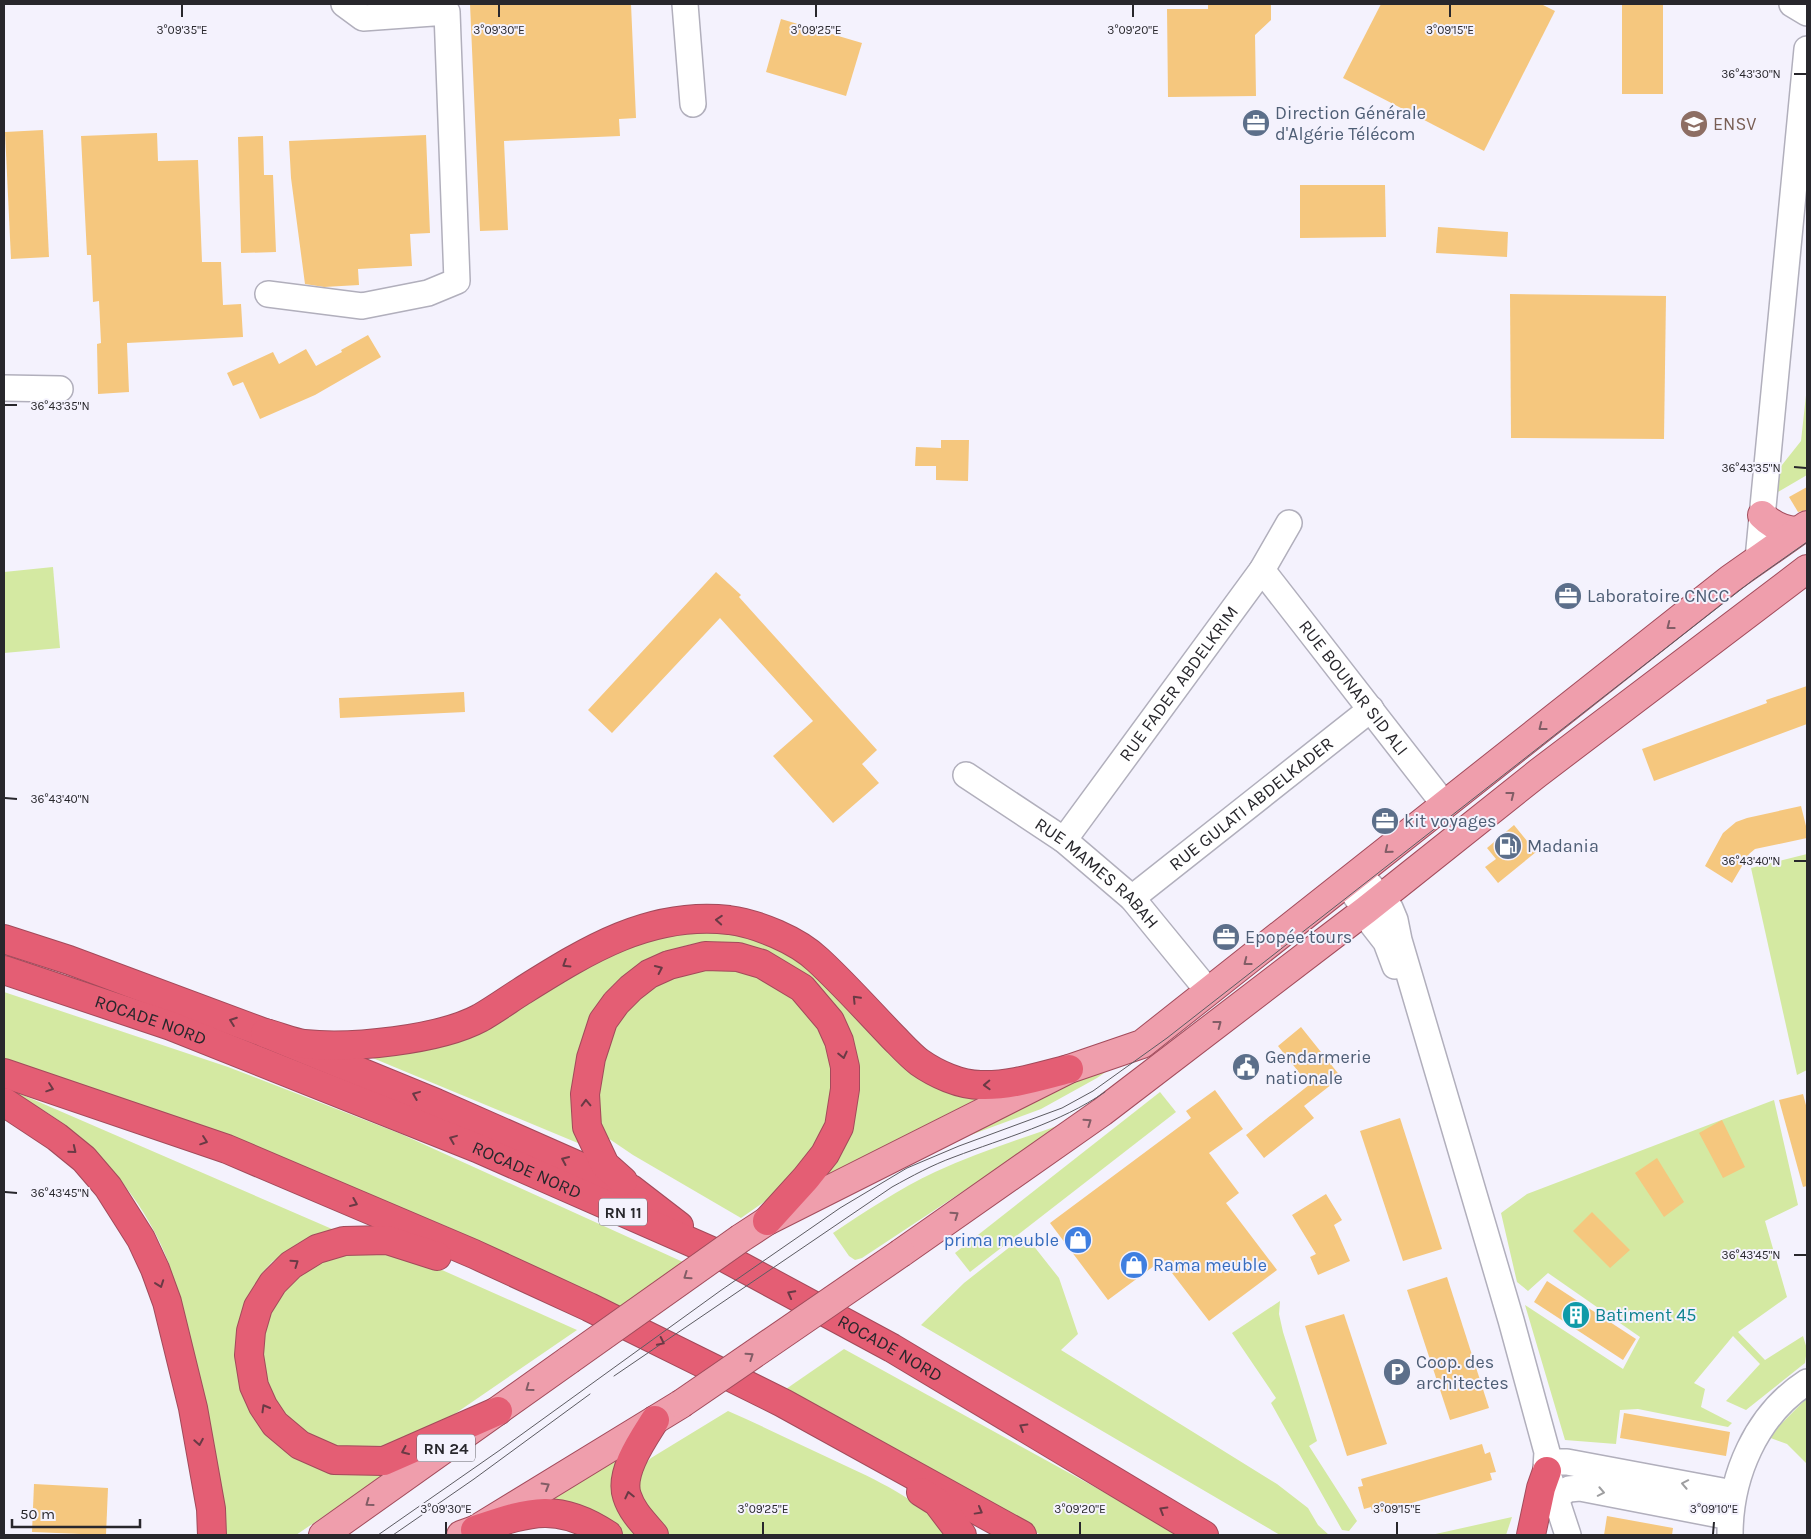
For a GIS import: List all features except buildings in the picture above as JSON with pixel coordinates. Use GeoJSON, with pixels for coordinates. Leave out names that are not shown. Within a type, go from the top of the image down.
{"type":"FeatureCollection","features":[{"type":"Feature","properties":{"kind":"highway"},"geometry":{"type":"LineString","coordinates":[[265,1033],[303,1044],[348,1045],[403,1040],[447,1030],[479,1019],[575,958],[628,933],[646,927],[681,920],[704,919],[748,924],[770,932],[816,958],[918,1061],[945,1077],[979,1085],[1009,1084],[1069,1069]]}},
{"type":"Feature","properties":{"kind":"highway"},"geometry":{"type":"LineString","coordinates":[[4,930],[69,960]]}},
{"type":"Feature","properties":{"kind":"highway"},"geometry":{"type":"LineString","coordinates":[[4,939],[69,960],[265,1033],[436,1103],[631,1189]]}},
{"type":"Feature","properties":{"kind":"highway"},"geometry":{"type":"LineString","coordinates":[[709,1250],[631,1189],[605,1165],[587,1127],[585,1094],[589,1067],[603,1022],[616,1003],[631,988],[649,974],[669,964],[705,956],[738,957],[762,964],[802,988],[830,1021],[839,1041],[845,1067],[845,1089],[839,1127],[825,1154],[767,1221]]}},
{"type":"Feature","properties":{"kind":"highway","name":"ROCADE NORD"},"geometry":{"type":"LineString","coordinates":[[4,970],[171,1026],[478,1148],[709,1250],[892,1348],[1204,1535]]}},
{"type":"Feature","properties":{"kind":"highway"},"geometry":{"type":"LineString","coordinates":[[4,1073],[227,1149],[474,1254],[589,1307],[783,1403],[1022,1535]]}},
{"type":"Feature","properties":{"kind":"highway"},"geometry":{"type":"LineString","coordinates":[[4,1102],[57,1137],[84,1159],[108,1187],[141,1239],[167,1302],[193,1408],[211,1509],[212,1535]]}},
{"type":"Feature","properties":{"kind":"highway"},"geometry":{"type":"LineString","coordinates":[[498,1411],[384,1461],[334,1460],[308,1449],[300,1445],[275,1424],[263,1406],[254,1386],[249,1355],[251,1331],[258,1307],[273,1283],[291,1265],[317,1249],[344,1241],[387,1240],[444,1258],[506,1282],[589,1307]]}},
{"type":"Feature","properties":{"kind":"highway"},"geometry":{"type":"LineString","coordinates":[[783,1403],[937,1502],[962,1535]]}},
{"type":"Feature","properties":{"kind":"highway"},"geometry":{"type":"LineString","coordinates":[[654,1535],[636,1514],[626,1494],[627,1474],[637,1448],[655,1420]]}},
{"type":"Feature","properties":{"kind":"highway"},"geometry":{"type":"LineString","coordinates":[[1531,1535],[1547,1469]]}},
{"type":"Feature","properties":{"kind":"highway"},"geometry":{"type":"LineString","coordinates":[[468,1532],[516,1516],[545,1512],[564,1514],[581,1520],[608,1535]]}},
{"type":"Feature","properties":{"kind":"main road"},"geometry":{"type":"LineString","coordinates":[[1762,515],[1781,529],[1802,528]]}},
{"type":"Feature","properties":{"kind":"main road","name":"RN 24"},"geometry":{"type":"LineString","coordinates":[[323,1535],[767,1221],[1069,1069],[1142,1044],[1730,579],[1802,528]]}},
{"type":"Feature","properties":{"kind":"main road"},"geometry":{"type":"LineString","coordinates":[[468,1532],[681,1404],[1102,1112],[1374,904],[1538,773],[1807,569]]}},
{"type":"Feature","properties":{"kind":"street"},"geometry":{"type":"LineString","coordinates":[[268,294],[362,306],[428,293],[457,281],[447,12],[363,18],[344,4]]}},
{"type":"Feature","properties":{"kind":"street"},"geometry":{"type":"LineString","coordinates":[[684,4],[694,104]]}},
{"type":"Feature","properties":{"kind":"street"},"geometry":{"type":"LineString","coordinates":[[1792,4],[1807,14]]}},
{"type":"Feature","properties":{"kind":"street"},"geometry":{"type":"LineString","coordinates":[[1758,559],[1807,49]]}},
{"type":"Feature","properties":{"kind":"street"},"geometry":{"type":"LineString","coordinates":[[4,388],[60,389]]}},
{"type":"Feature","properties":{"kind":"street","name":"RUE FADER ABDELKRIM"},"geometry":{"type":"LineString","coordinates":[[1064,840],[1262,570],[1289,523]]}},
{"type":"Feature","properties":{"kind":"street","name":"RUE BOUNAR SID ALI"},"geometry":{"type":"LineString","coordinates":[[1262,570],[1444,804]]}},
{"type":"Feature","properties":{"kind":"street","name":"RUE GULATI ABDELKADER"},"geometry":{"type":"LineString","coordinates":[[1132,898],[1371,709]]}},
{"type":"Feature","properties":{"kind":"street","name":"RUE MAMES RABAH"},"geometry":{"type":"LineString","coordinates":[[966,774],[1064,840],[1132,898],[1209,992]]}},
{"type":"Feature","properties":{"kind":"street"},"geometry":{"type":"LineString","coordinates":[[1352,878],[1374,904],[1372,924],[1389,948],[1483,1243],[1537,1455],[1547,1469],[1568,1535]]}},
{"type":"Feature","properties":{"kind":"street"},"geometry":{"type":"LineString","coordinates":[[1556,1497],[1569,1489],[1580,1488],[1730,1526],[1733,1493],[1748,1450],[1756,1435],[1786,1399],[1807,1382]]}},
{"type":"Feature","properties":{"kind":"street"},"geometry":{"type":"LineString","coordinates":[[1547,1469],[1559,1462],[1567,1462],[1733,1493]]}},
{"type":"Feature","properties":{"kind":"green space"},"geometry":{"type":"Polygon","coordinates":[[[1807,386],[1807,475],[1771,496],[1778,470],[1801,441],[1807,386]]]}},
{"type":"Feature","properties":{"kind":"green space"},"geometry":{"type":"Polygon","coordinates":[[[53,567],[60,648],[4,653],[4,572],[53,567]]]}},
{"type":"Feature","properties":{"kind":"green space"},"geometry":{"type":"Polygon","coordinates":[[[1807,854],[1807,1070],[1797,1075],[1751,868],[1807,854]]]}},
{"type":"Feature","properties":{"kind":"green space"},"geometry":{"type":"Polygon","coordinates":[[[716,927],[794,953],[892,1049],[1005,1094],[807,1189],[853,1067],[750,947],[731,943],[698,943],[683,947],[653,959],[622,977],[585,1146],[363,1054],[525,1003],[623,944],[716,927]]]}},
{"type":"Feature","properties":{"kind":"green space"},"geometry":{"type":"Polygon","coordinates":[[[730,963],[804,999],[836,1062],[825,1133],[784,1188],[741,1218],[633,1155],[605,1136],[598,1121],[596,1091],[606,1039],[621,1016],[658,979],[730,963]]]}},
{"type":"Feature","properties":{"kind":"green space"},"geometry":{"type":"Polygon","coordinates":[[[4,992],[228,1067],[401,1134],[683,1262],[620,1307],[448,1227],[279,1159],[36,1069],[4,1059],[4,992]]]}},
{"type":"Feature","properties":{"kind":"green space"},"geometry":{"type":"Polygon","coordinates":[[[1134,1052],[1097,1078],[1041,1109],[957,1140],[1134,1052]]]}},
{"type":"Feature","properties":{"kind":"green space"},"geometry":{"type":"Polygon","coordinates":[[[9,1089],[332,1229],[333,1232],[297,1244],[272,1262],[263,1272],[254,1288],[239,1368],[337,1471],[363,1475],[392,1470],[296,1535],[218,1535],[176,1293],[169,1264],[160,1244],[138,1204],[110,1167],[61,1122],[9,1089]]]}},
{"type":"Feature","properties":{"kind":"green space"},"geometry":{"type":"Polygon","coordinates":[[[1160,1092],[1176,1112],[970,1272],[955,1253],[1160,1092]]]}},
{"type":"Feature","properties":{"kind":"green space"},"geometry":{"type":"Polygon","coordinates":[[[1774,1100],[1798,1205],[1765,1221],[1787,1297],[1738,1332],[1765,1360],[1803,1336],[1807,1349],[1805,1363],[1746,1410],[1726,1401],[1760,1364],[1733,1336],[1694,1383],[1705,1389],[1701,1407],[1732,1423],[1728,1427],[1638,1409],[1620,1410],[1616,1444],[1565,1440],[1525,1305],[1623,1369],[1640,1337],[1548,1273],[1528,1291],[1517,1282],[1501,1213],[1527,1194],[1774,1100]]]}},
{"type":"Feature","properties":{"kind":"green space"},"geometry":{"type":"Polygon","coordinates":[[[1068,1122],[862,1258],[855,1260],[849,1256],[833,1233],[896,1193],[935,1172],[1068,1122]]]}},
{"type":"Feature","properties":{"kind":"green space"},"geometry":{"type":"Polygon","coordinates":[[[1025,1235],[1059,1278],[1078,1334],[1061,1350],[1277,1484],[1308,1508],[1318,1525],[1329,1535],[1280,1535],[921,1325],[964,1283],[1025,1235]]]}},
{"type":"Feature","properties":{"kind":"green space"},"geometry":{"type":"Polygon","coordinates":[[[397,1250],[577,1330],[440,1424],[405,1442],[366,1451],[340,1448],[315,1441],[279,1412],[262,1376],[261,1332],[280,1291],[307,1269],[341,1252],[397,1250]]]}},
{"type":"Feature","properties":{"kind":"green space"},"geometry":{"type":"Polygon","coordinates":[[[1280,1301],[1279,1314],[1283,1332],[1317,1441],[1309,1446],[1357,1521],[1349,1531],[1342,1530],[1271,1403],[1276,1398],[1232,1333],[1280,1301]]]}},
{"type":"Feature","properties":{"kind":"green space"},"geometry":{"type":"Polygon","coordinates":[[[844,1349],[1182,1535],[1041,1535],[786,1389],[844,1349]]]}},
{"type":"Feature","properties":{"kind":"green space"},"geometry":{"type":"Polygon","coordinates":[[[1807,1398],[1807,1464],[1787,1444],[1768,1437],[1807,1398]]]}},
{"type":"Feature","properties":{"kind":"green space"},"geometry":{"type":"Polygon","coordinates":[[[728,1411],[862,1473],[894,1490],[924,1510],[950,1535],[668,1535],[644,1511],[637,1479],[643,1466],[651,1458],[728,1411]]]}},
{"type":"Feature","properties":{"kind":"green space"},"geometry":{"type":"Polygon","coordinates":[[[628,1446],[644,1535],[616,1535],[521,1511],[628,1446]]]}},
{"type":"Feature","properties":{"kind":"green space"},"geometry":{"type":"Polygon","coordinates":[[[1512,1517],[1506,1535],[1431,1535],[1512,1517]]]}},
{"type":"Feature","properties":{"kind":"tram line"},"geometry":{"type":"LineString","coordinates":[[378,1535],[500,1450],[720,1291],[840,1208],[907,1168],[959,1146],[1062,1108],[1093,1091],[1167,1038],[1753,580],[1807,542]]}},
{"type":"Feature","properties":{"kind":"tram line"},"geometry":{"type":"LineString","coordinates":[[614,1376],[892,1187],[946,1160],[1069,1113],[1105,1092]]}},
{"type":"Feature","properties":{"kind":"tram line"},"geometry":{"type":"LineString","coordinates":[[393,1535],[474,1479],[590,1394]]}},
{"type":"Feature","properties":{"kind":"place","name":"Direction Générale d'Algérie Télécom"},"geometry":{"type":"Point","coordinates":[1256,123]}},
{"type":"Feature","properties":{"kind":"place","name":"ENSV"},"geometry":{"type":"Point","coordinates":[1694,124]}},
{"type":"Feature","properties":{"kind":"place","name":"Laboratoire CNCC"},"geometry":{"type":"Point","coordinates":[1568,596]}},
{"type":"Feature","properties":{"kind":"place","name":"kit voyages"},"geometry":{"type":"Point","coordinates":[1385,821]}},
{"type":"Feature","properties":{"kind":"place","name":"Madania"},"geometry":{"type":"Point","coordinates":[1508,846]}},
{"type":"Feature","properties":{"kind":"place","name":"Epopée tours"},"geometry":{"type":"Point","coordinates":[1226,937]}},
{"type":"Feature","properties":{"kind":"place","name":"Gendarmerie nationale"},"geometry":{"type":"Point","coordinates":[1246,1067]}},
{"type":"Feature","properties":{"kind":"place","name":"prima meuble"},"geometry":{"type":"Point","coordinates":[1078,1240]}},
{"type":"Feature","properties":{"kind":"place","name":"Rama meuble"},"geometry":{"type":"Point","coordinates":[1134,1265]}},
{"type":"Feature","properties":{"kind":"place","name":"Batiment 45"},"geometry":{"type":"Point","coordinates":[1576,1315]}},
{"type":"Feature","properties":{"kind":"place","name":"Coop. des architectes"},"geometry":{"type":"Point","coordinates":[1397,1372]}}]}
